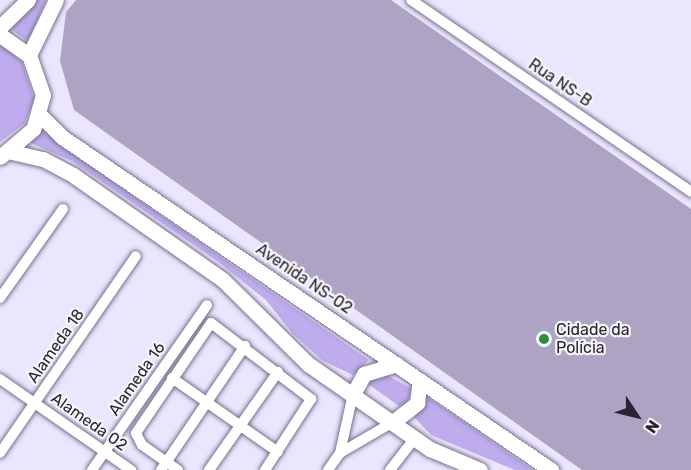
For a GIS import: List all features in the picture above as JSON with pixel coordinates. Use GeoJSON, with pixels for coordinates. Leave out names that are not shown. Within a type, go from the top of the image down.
{"type":"FeatureCollection","features":[{"type":"Feature","properties":{"kind":"street"},"geometry":{"type":"LineString","coordinates":[[0,27],[28,0]]}},
{"type":"Feature","properties":{"kind":"street"},"geometry":{"type":"LineString","coordinates":[[29,56],[56,0]]}},
{"type":"Feature","properties":{"kind":"street","name":"Rua NS-B"},"geometry":{"type":"LineString","coordinates":[[411,0],[691,192]]}},
{"type":"Feature","properties":{"kind":"street"},"geometry":{"type":"LineString","coordinates":[[0,35],[29,56],[42,85],[40,115],[28,136],[6,154]]}},
{"type":"Feature","properties":{"kind":"street","name":"Avenida NS-02"},"geometry":{"type":"LineString","coordinates":[[40,115],[62,137],[551,470]]}},
{"type":"Feature","properties":{"kind":"street"},"geometry":{"type":"LineString","coordinates":[[6,154],[57,165],[224,280],[308,364],[415,438],[480,470]]}},
{"type":"Feature","properties":{"kind":"street"},"geometry":{"type":"LineString","coordinates":[[0,298],[63,209]]}},
{"type":"Feature","properties":{"kind":"street","name":"Alameda 18"},"geometry":{"type":"LineString","coordinates":[[0,453],[136,256]]}},
{"type":"Feature","properties":{"kind":"street","name":"Alameda 16"},"geometry":{"type":"LineString","coordinates":[[92,470],[207,305]]}},
{"type":"Feature","properties":{"kind":"street"},"geometry":{"type":"LineString","coordinates":[[178,470],[164,466],[142,445],[136,433],[207,324],[216,324],[309,396],[311,403],[265,470]]}},
{"type":"Feature","properties":{"kind":"street"},"geometry":{"type":"LineString","coordinates":[[164,466],[245,346]]}},
{"type":"Feature","properties":{"kind":"street"},"geometry":{"type":"LineString","coordinates":[[328,470],[340,453],[353,394],[364,374],[397,364]]}},
{"type":"Feature","properties":{"kind":"street"},"geometry":{"type":"LineString","coordinates":[[209,470],[278,372]]}},
{"type":"Feature","properties":{"kind":"street"},"geometry":{"type":"LineString","coordinates":[[172,378],[278,452]]}},
{"type":"Feature","properties":{"kind":"street","name":"Alameda 02"},"geometry":{"type":"LineString","coordinates":[[0,379],[131,470]]}},
{"type":"Feature","properties":{"kind":"street"},"geometry":{"type":"LineString","coordinates":[[340,453],[393,422],[417,403],[420,380]]}},
{"type":"Feature","properties":{"kind":"street"},"geometry":{"type":"LineString","coordinates":[[390,470],[415,438]]}},
{"type":"Feature","properties":{"kind":"shaded area"},"geometry":{"type":"Polygon","coordinates":[[[36,0],[46,0],[28,42],[7,26],[36,0]]]}},
{"type":"Feature","properties":{"kind":"shaded area"},"geometry":{"type":"Polygon","coordinates":[[[0,44],[22,62],[34,99],[25,123],[0,142],[0,44]]]}},
{"type":"Feature","properties":{"kind":"shaded area"},"geometry":{"type":"Polygon","coordinates":[[[42,126],[64,148],[369,360],[353,375],[323,361],[292,333],[266,300],[217,261],[72,161],[31,143],[42,126]]]}},
{"type":"Feature","properties":{"kind":"shaded area"},"geometry":{"type":"Polygon","coordinates":[[[378,370],[412,389],[406,405],[399,406],[368,384],[378,370]]]}},
{"type":"Feature","properties":{"kind":"shaded area"},"geometry":{"type":"Polygon","coordinates":[[[428,398],[533,470],[515,470],[431,435],[414,417],[428,398]]]}},
{"type":"Feature","properties":{"kind":"building","name":"Cidade da Polícia"},"geometry":{"type":"Polygon","coordinates":[[[76,0],[391,0],[691,209],[691,470],[582,470],[74,110],[60,61],[66,12],[76,0]]]}},
{"type":"Feature","properties":{"kind":"place","name":"Cidade da Polícia"},"geometry":{"type":"Point","coordinates":[544,339]}}]}
